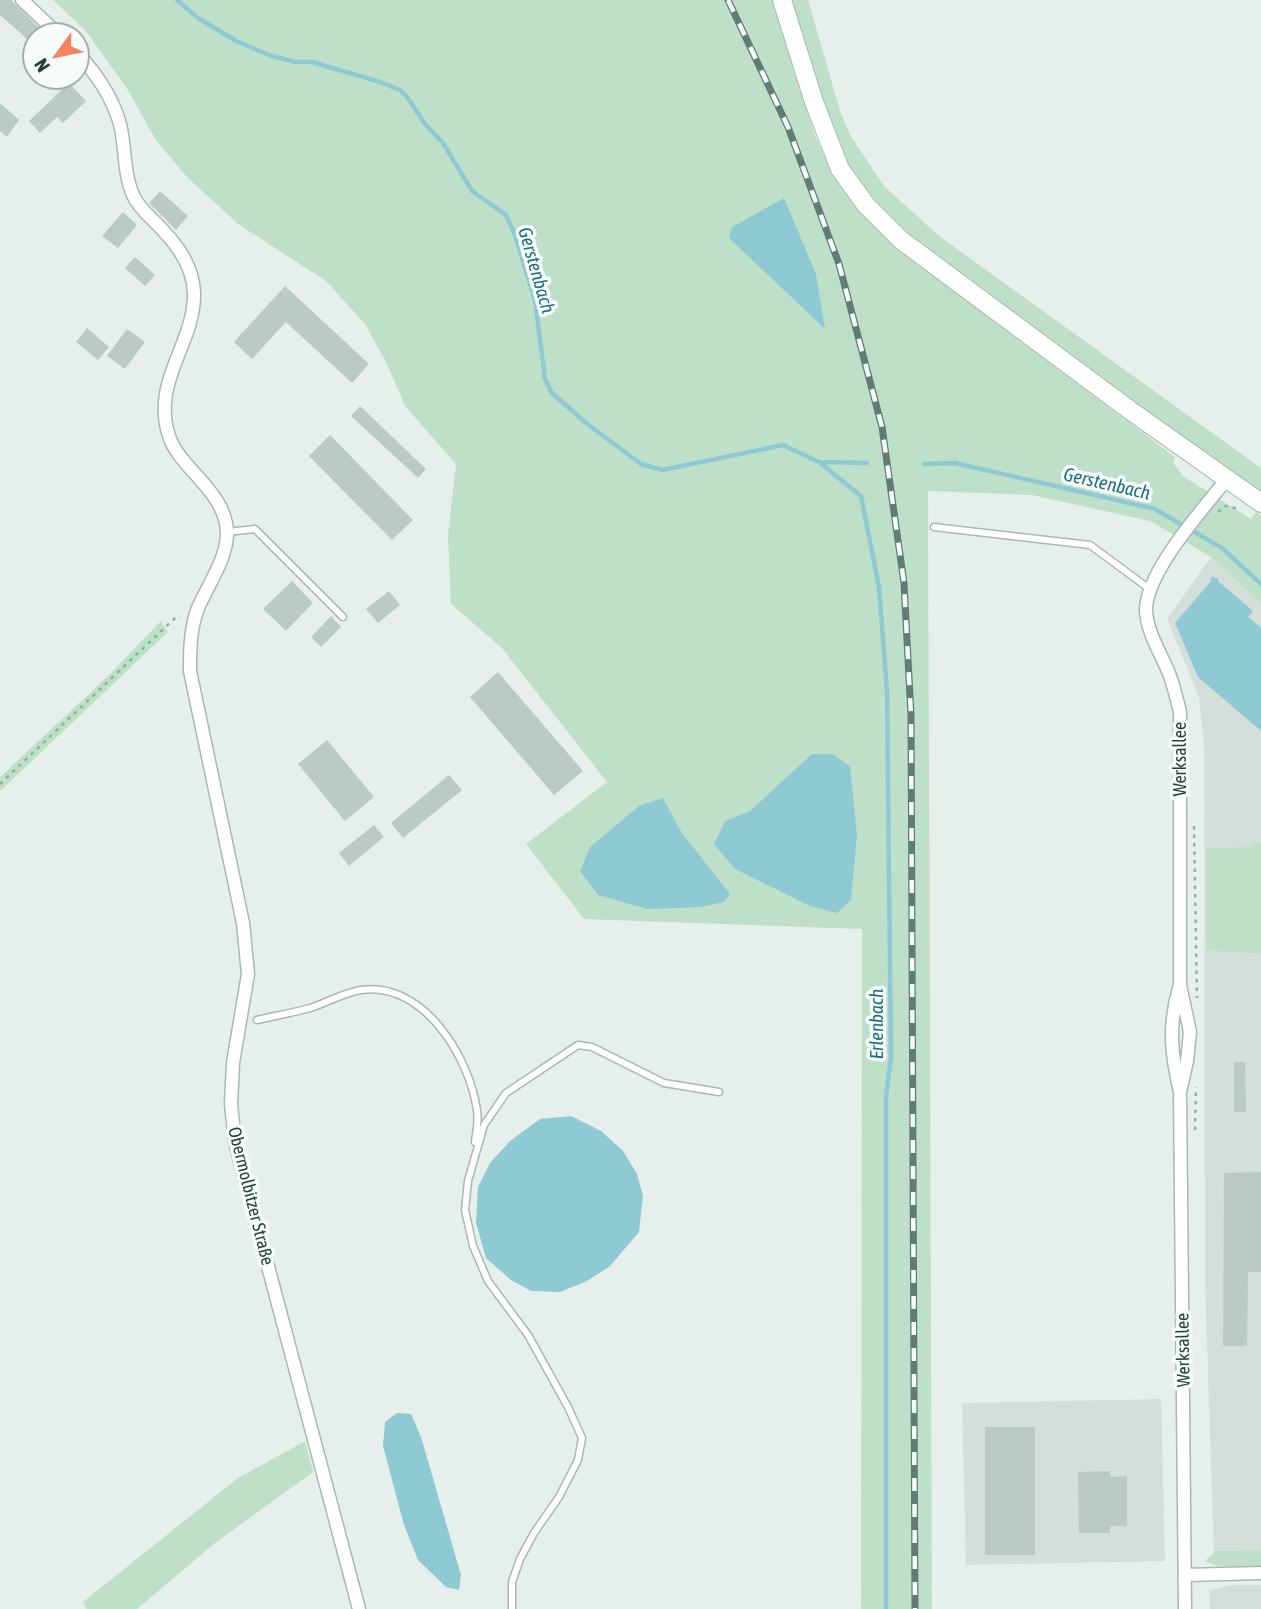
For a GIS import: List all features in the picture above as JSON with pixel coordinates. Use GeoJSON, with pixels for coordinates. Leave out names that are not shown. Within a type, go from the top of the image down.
{"type":"FeatureCollection","features":[{"type":"Feature","properties":{"kind":"street"},"geometry":{"type":"LineString","coordinates":[[22,0],[44,21]]}},
{"type":"Feature","properties":{"kind":"street"},"geometry":{"type":"LineString","coordinates":[[782,0],[814,102],[841,169],[866,205],[901,240],[1226,480],[1259,501]]}},
{"type":"Feature","properties":{"kind":"street"},"geometry":{"type":"LineString","coordinates":[[91,70],[107,91],[120,125],[134,199],[177,246],[186,259],[192,279],[194,295],[191,317],[166,387],[164,415],[170,439],[207,486],[222,511],[227,532]]}},
{"type":"Feature","properties":{"kind":"street","name":"Werksallee"},"geometry":{"type":"LineString","coordinates":[[1185,1609],[1180,1092],[1170,1044],[1180,985],[1180,712],[1171,678],[1146,609],[1157,573],[1174,546],[1226,480]]}},
{"type":"Feature","properties":{"kind":"street","name":"Obermolbitzer Straße"},"geometry":{"type":"LineString","coordinates":[[227,532],[222,557],[197,611],[191,637],[190,671],[243,923],[248,974],[233,1063],[231,1104],[235,1142],[359,1609]]}},
{"type":"Feature","properties":{"kind":"street","name":"Werksallee"},"geometry":{"type":"LineString","coordinates":[[1180,985],[1190,1032],[1190,1046],[1180,1092]]}},
{"type":"Feature","properties":{"kind":"street"},"geometry":{"type":"LineString","coordinates":[[1185,1575],[1261,1573]]}},
{"type":"Feature","properties":{"kind":"lane"},"geometry":{"type":"LineString","coordinates":[[934,527],[1090,545],[1151,590]]}},
{"type":"Feature","properties":{"kind":"lane"},"geometry":{"type":"LineString","coordinates":[[227,532],[255,529],[343,617]]}},
{"type":"Feature","properties":{"kind":"lane"},"geometry":{"type":"LineString","coordinates":[[257,1020],[310,1008],[361,990],[394,992],[413,1002],[433,1021],[449,1040],[464,1067],[478,1112],[475,1151],[465,1210],[474,1246],[488,1281],[528,1335],[582,1438],[578,1461],[520,1559],[512,1583],[512,1609]]}},
{"type":"Feature","properties":{"kind":"lane"},"geometry":{"type":"LineString","coordinates":[[475,1151],[484,1125],[506,1093],[578,1045],[592,1047],[664,1083],[719,1092]]}},
{"type":"Feature","properties":{"kind":"path"},"geometry":{"type":"LineString","coordinates":[[1217,512],[1225,506],[1235,506],[1248,513],[1259,501]]}},
{"type":"Feature","properties":{"kind":"path"},"geometry":{"type":"LineString","coordinates":[[0,784],[174,619],[197,611]]}},
{"type":"Feature","properties":{"kind":"shaded area"},"geometry":{"type":"Polygon","coordinates":[[[1211,557],[1261,604],[1261,1555],[1214,1556],[1205,1279],[1204,747],[1199,697],[1167,619],[1211,557]]]}},
{"type":"Feature","properties":{"kind":"shaded area"},"geometry":{"type":"Polygon","coordinates":[[[1161,1399],[1165,1561],[966,1565],[962,1403],[1161,1399]]]}},
{"type":"Feature","properties":{"kind":"shaded area"},"geometry":{"type":"Polygon","coordinates":[[[1233,1585],[1261,1585],[1261,1609],[1210,1609],[1209,1590],[1233,1585]]]}},
{"type":"Feature","properties":{"kind":"green space"},"geometry":{"type":"Polygon","coordinates":[[[53,0],[774,0],[823,154],[841,186],[876,227],[917,263],[1175,457],[1173,463],[1184,477],[1251,519],[1256,512],[1261,516],[1261,604],[1211,557],[1150,521],[1032,495],[928,491],[932,1609],[861,1609],[862,929],[584,919],[526,844],[607,782],[502,648],[451,604],[448,536],[456,464],[405,406],[387,364],[365,324],[326,281],[238,224],[187,177],[156,140],[126,87],[91,38],[91,21],[75,21],[53,0]]]}},
{"type":"Feature","properties":{"kind":"green space"},"geometry":{"type":"Polygon","coordinates":[[[790,0],[808,0],[841,114],[850,135],[884,186],[939,236],[1261,468],[1261,492],[965,283],[889,220],[850,169],[840,149],[790,0]]]}},
{"type":"Feature","properties":{"kind":"green space"},"geometry":{"type":"Polygon","coordinates":[[[161,621],[168,632],[0,791],[0,777],[107,677],[161,621]]]}},
{"type":"Feature","properties":{"kind":"green space"},"geometry":{"type":"Polygon","coordinates":[[[1261,842],[1261,954],[1206,950],[1206,848],[1251,847],[1254,843],[1261,842]]]}},
{"type":"Feature","properties":{"kind":"green space"},"geometry":{"type":"Polygon","coordinates":[[[305,1441],[313,1472],[215,1543],[137,1609],[87,1609],[83,1602],[238,1478],[305,1441]]]}},
{"type":"Feature","properties":{"kind":"green space"},"geometry":{"type":"Polygon","coordinates":[[[1261,1550],[1261,1566],[1217,1566],[1205,1561],[1216,1551],[1261,1550]]]}},
{"type":"Feature","properties":{"kind":"water"},"geometry":{"type":"Polygon","coordinates":[[[784,198],[816,274],[825,329],[729,238],[732,227],[784,198]]]}},
{"type":"Feature","properties":{"kind":"water"},"geometry":{"type":"Polygon","coordinates":[[[1211,577],[1218,578],[1218,581],[1253,611],[1248,617],[1261,628],[1261,731],[1198,677],[1175,623],[1211,581],[1211,577]]]}},
{"type":"Feature","properties":{"kind":"water"},"geometry":{"type":"Polygon","coordinates":[[[812,754],[832,754],[850,766],[857,835],[851,900],[837,913],[810,906],[735,869],[714,844],[725,821],[750,811],[812,754]]]}},
{"type":"Feature","properties":{"kind":"water"},"geometry":{"type":"Polygon","coordinates":[[[663,798],[682,833],[730,894],[724,902],[701,907],[647,909],[598,895],[580,871],[590,847],[639,806],[663,798]]]}},
{"type":"Feature","properties":{"kind":"water"},"geometry":{"type":"Polygon","coordinates":[[[571,1116],[601,1131],[623,1151],[637,1174],[643,1196],[639,1232],[610,1266],[587,1281],[560,1292],[531,1291],[511,1280],[486,1258],[476,1223],[478,1187],[490,1163],[510,1141],[540,1119],[571,1116]]]}},
{"type":"Feature","properties":{"kind":"water"},"geometry":{"type":"Polygon","coordinates":[[[397,1413],[411,1414],[421,1437],[461,1575],[459,1590],[446,1587],[418,1560],[404,1525],[383,1446],[385,1422],[397,1413]]]}},
{"type":"Feature","properties":{"kind":"building"},"geometry":{"type":"Polygon","coordinates":[[[0,0],[11,0],[32,21],[21,21],[21,34],[0,15],[0,0]]]}},
{"type":"Feature","properties":{"kind":"building"},"geometry":{"type":"Polygon","coordinates":[[[61,91],[77,91],[86,101],[63,123],[57,117],[40,133],[29,121],[61,91]]]}},
{"type":"Feature","properties":{"kind":"building"},"geometry":{"type":"Polygon","coordinates":[[[0,103],[19,120],[7,137],[0,131],[0,103]]]}},
{"type":"Feature","properties":{"kind":"building"},"geometry":{"type":"Polygon","coordinates":[[[160,191],[188,216],[176,230],[149,203],[160,191]]]}},
{"type":"Feature","properties":{"kind":"building"},"geometry":{"type":"Polygon","coordinates":[[[123,212],[137,225],[118,248],[102,236],[123,212]]]}},
{"type":"Feature","properties":{"kind":"building"},"geometry":{"type":"Polygon","coordinates":[[[135,257],[155,275],[145,286],[125,268],[135,257]]]}},
{"type":"Feature","properties":{"kind":"building"},"geometry":{"type":"Polygon","coordinates":[[[285,286],[369,364],[352,383],[286,322],[252,359],[234,342],[285,286]]]}},
{"type":"Feature","properties":{"kind":"building"},"geometry":{"type":"Polygon","coordinates":[[[87,328],[109,347],[98,360],[76,342],[87,328]]]}},
{"type":"Feature","properties":{"kind":"building"},"geometry":{"type":"Polygon","coordinates":[[[127,329],[145,342],[125,369],[107,356],[127,329]]]}},
{"type":"Feature","properties":{"kind":"building"},"geometry":{"type":"Polygon","coordinates":[[[360,406],[426,469],[418,478],[351,416],[360,406]]]}},
{"type":"Feature","properties":{"kind":"building"},"geometry":{"type":"Polygon","coordinates":[[[330,435],[413,520],[392,540],[309,456],[330,435]]]}},
{"type":"Feature","properties":{"kind":"building"},"geometry":{"type":"Polygon","coordinates":[[[292,581],[313,603],[286,631],[263,609],[292,581]]]}},
{"type":"Feature","properties":{"kind":"building"},"geometry":{"type":"Polygon","coordinates":[[[389,591],[400,605],[378,623],[366,609],[389,591]]]}},
{"type":"Feature","properties":{"kind":"building"},"geometry":{"type":"Polygon","coordinates":[[[331,616],[341,627],[321,647],[311,637],[331,616]]]}},
{"type":"Feature","properties":{"kind":"building"},"geometry":{"type":"Polygon","coordinates":[[[498,672],[583,771],[554,795],[470,697],[498,672]]]}},
{"type":"Feature","properties":{"kind":"building"},"geometry":{"type":"Polygon","coordinates":[[[327,740],[374,797],[345,821],[298,764],[327,740]]]}},
{"type":"Feature","properties":{"kind":"building"},"geometry":{"type":"Polygon","coordinates":[[[449,775],[462,790],[403,838],[391,823],[449,775]]]}},
{"type":"Feature","properties":{"kind":"building"},"geometry":{"type":"Polygon","coordinates":[[[374,825],[384,837],[349,866],[339,853],[374,825]]]}},
{"type":"Feature","properties":{"kind":"building"},"geometry":{"type":"Polygon","coordinates":[[[1234,1062],[1245,1062],[1246,1112],[1234,1112],[1234,1062]]]}},
{"type":"Feature","properties":{"kind":"building"},"geometry":{"type":"Polygon","coordinates":[[[1261,1172],[1261,1272],[1248,1272],[1247,1346],[1223,1346],[1224,1173],[1261,1172]]]}},
{"type":"Feature","properties":{"kind":"building"},"geometry":{"type":"Polygon","coordinates":[[[985,1427],[1035,1427],[1035,1555],[985,1555],[985,1427]]]}},
{"type":"Feature","properties":{"kind":"building"},"geometry":{"type":"Polygon","coordinates":[[[1110,1471],[1110,1477],[1127,1476],[1127,1526],[1110,1526],[1110,1533],[1079,1533],[1078,1472],[1110,1471]]]}},
{"type":"Feature","properties":{"kind":"waterway","name":"Gerstenbach"},"geometry":{"type":"LineString","coordinates":[[177,0],[198,18],[236,41],[269,55],[295,62],[312,62],[400,90],[443,143],[472,191],[506,215],[535,300],[545,379],[552,393],[586,423],[641,464],[662,470],[783,445],[819,462],[867,463]]}},
{"type":"Feature","properties":{"kind":"waterway","name":"Erlenbach"},"geometry":{"type":"LineString","coordinates":[[819,462],[861,496],[879,587],[887,691],[891,1057],[886,1097],[886,1609]]}},
{"type":"Feature","properties":{"kind":"waterway","name":"Gerstenbach"},"geometry":{"type":"LineString","coordinates":[[924,464],[955,463],[1155,509],[1222,548],[1261,584]]}},
{"type":"Feature","properties":{"kind":"railway"},"geometry":{"type":"LineString","coordinates":[[728,0],[788,127],[839,264],[882,427],[904,583],[911,715],[915,1609]]}}]}
